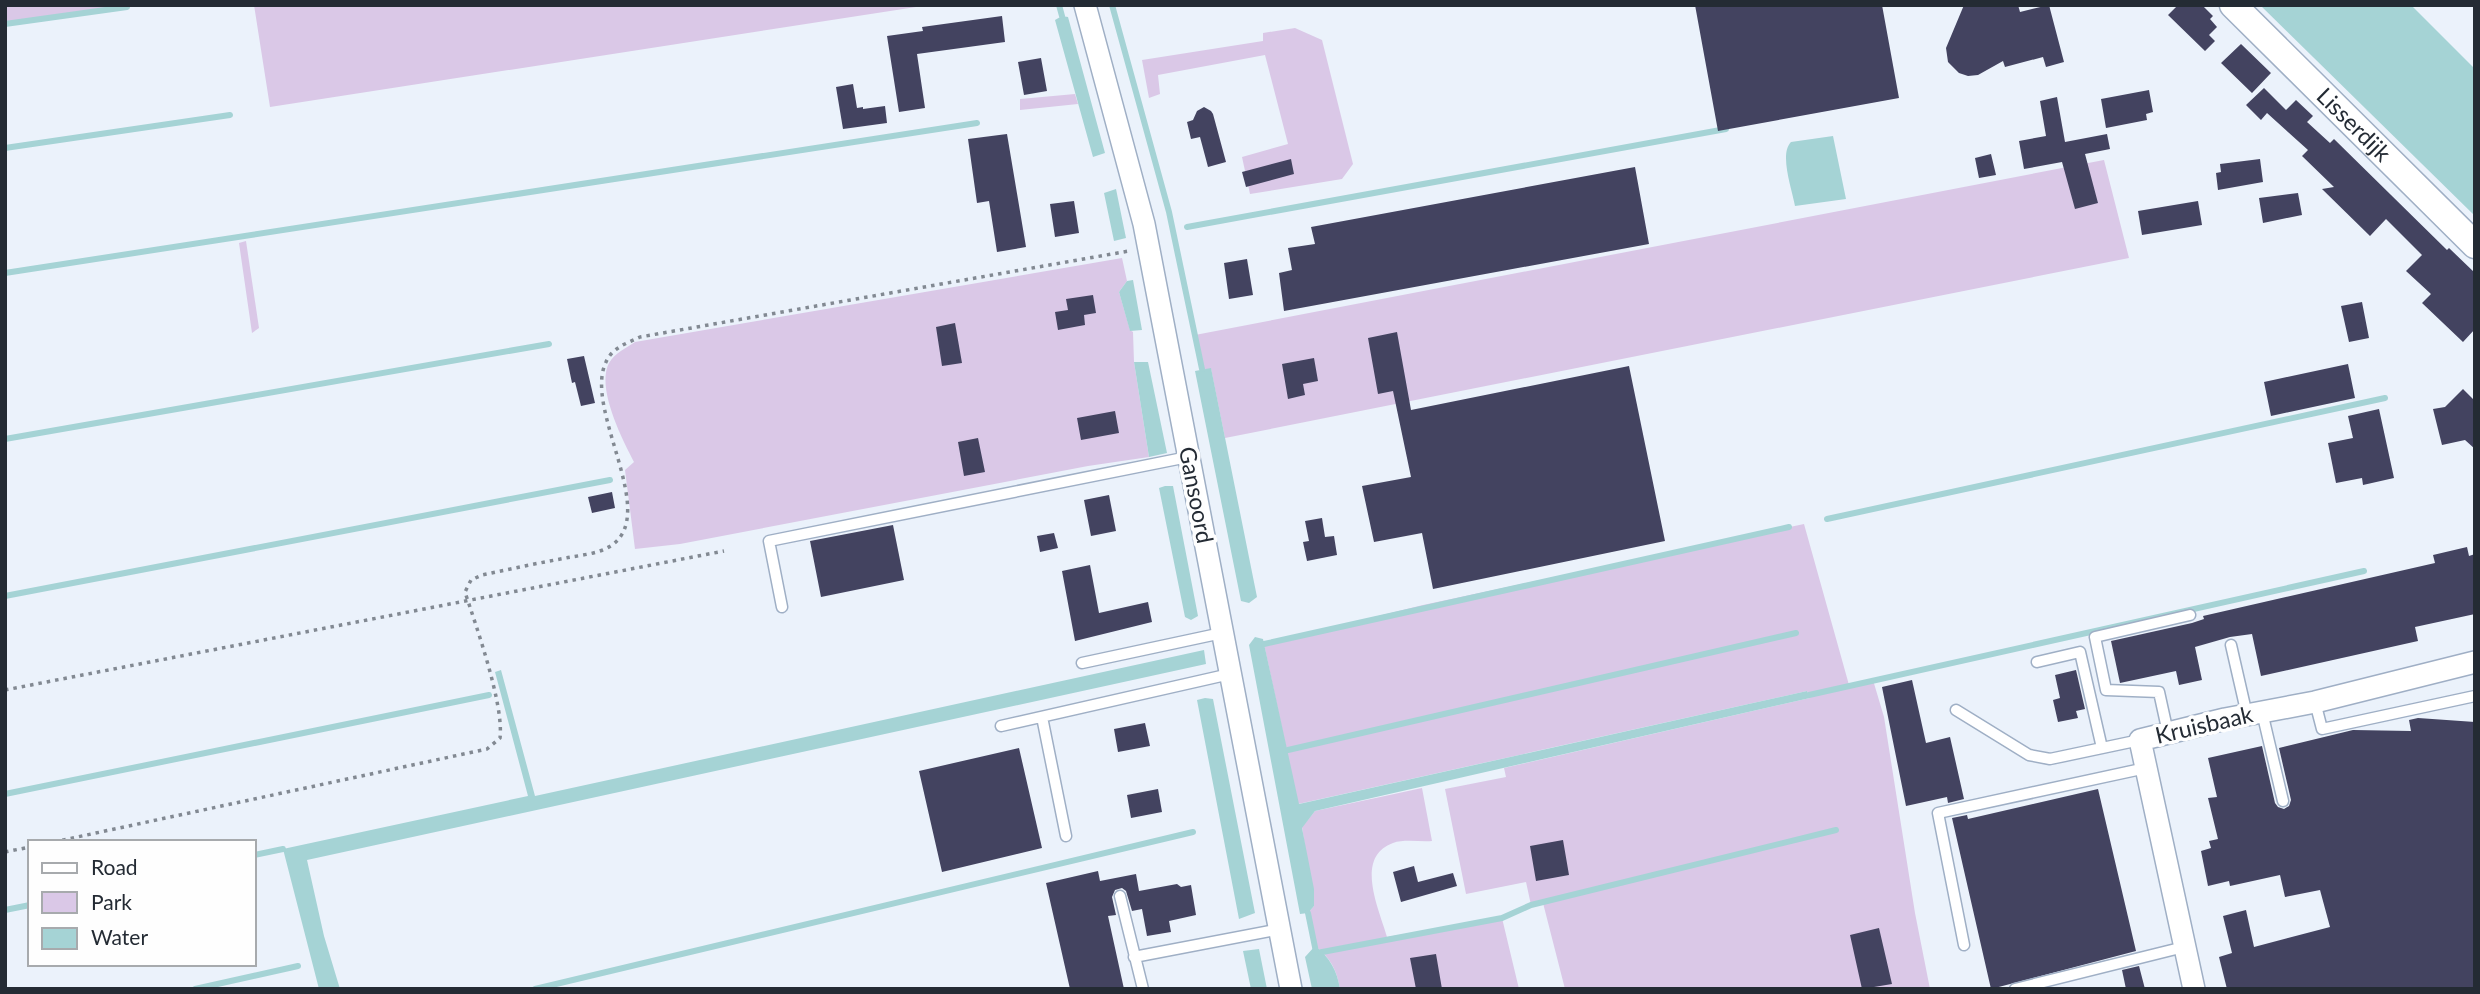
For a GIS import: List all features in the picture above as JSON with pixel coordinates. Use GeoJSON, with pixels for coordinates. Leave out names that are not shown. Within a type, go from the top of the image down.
{"type":"FeatureCollection","features":[{"type":"Feature","properties":{"kind":"street","name":"Gansoord"},"geometry":{"type":"LineString","coordinates":[[1085,5],[1148,247],[1291,989]]}},
{"type":"Feature","properties":{"kind":"street","name":"Lisserdijk"},"geometry":{"type":"LineString","coordinates":[[2233,5],[2475,244]]}},
{"type":"Feature","properties":{"kind":"street","name":"Kruisbaak"},"geometry":{"type":"LineString","coordinates":[[2194,989],[2140,740],[2254,713],[2315,702],[2475,662]]}},
{"type":"Feature","properties":{"kind":"lane"},"geometry":{"type":"LineString","coordinates":[[782,607],[769,541],[1188,457]]}},
{"type":"Feature","properties":{"kind":"lane"},"geometry":{"type":"LineString","coordinates":[[2168,733],[2159,692],[2106,690],[2095,637],[2190,615]]}},
{"type":"Feature","properties":{"kind":"lane"},"geometry":{"type":"LineString","coordinates":[[1082,663],[1223,633]]}},
{"type":"Feature","properties":{"kind":"lane"},"geometry":{"type":"LineString","coordinates":[[2231,645],[2283,802]]}},
{"type":"Feature","properties":{"kind":"lane"},"geometry":{"type":"LineString","coordinates":[[2037,662],[2080,652],[2102,748]]}},
{"type":"Feature","properties":{"kind":"lane"},"geometry":{"type":"LineString","coordinates":[[1001,726],[1230,674]]}},
{"type":"Feature","properties":{"kind":"lane"},"geometry":{"type":"LineString","coordinates":[[2315,702],[2322,729],[2475,696]]}},
{"type":"Feature","properties":{"kind":"lane"},"geometry":{"type":"LineString","coordinates":[[1956,709],[2029,755],[2050,759],[2140,740]]}},
{"type":"Feature","properties":{"kind":"lane"},"geometry":{"type":"LineString","coordinates":[[1042,717],[1066,836]]}},
{"type":"Feature","properties":{"kind":"lane"},"geometry":{"type":"LineString","coordinates":[[1964,945],[1938,813],[2146,768]]}},
{"type":"Feature","properties":{"kind":"lane"},"geometry":{"type":"LineString","coordinates":[[1120,895],[1143,989]]}},
{"type":"Feature","properties":{"kind":"lane"},"geometry":{"type":"LineString","coordinates":[[1135,957],[1280,929]]}},
{"type":"Feature","properties":{"kind":"lane"},"geometry":{"type":"LineString","coordinates":[[2015,989],[2184,947]]}},
{"type":"Feature","properties":{"kind":"path"},"geometry":{"type":"LineString","coordinates":[[63,840],[487,749],[500,738],[502,727],[492,683],[465,592],[471,580],[482,575],[599,551],[619,539],[626,529],[628,516],[625,488],[601,393],[602,375],[607,359],[620,346],[640,337],[1148,247]]}},
{"type":"Feature","properties":{"kind":"path"},"geometry":{"type":"LineString","coordinates":[[5,690],[724,551]]}},
{"type":"Feature","properties":{"kind":"path"},"geometry":{"type":"LineString","coordinates":[[5,852],[28,847]]}},
{"type":"Feature","properties":{"kind":"green space"},"geometry":{"type":"Polygon","coordinates":[[[5,5],[138,5],[5,24],[5,5]]]}},
{"type":"Feature","properties":{"kind":"green space"},"geometry":{"type":"Polygon","coordinates":[[[254,5],[929,5],[270,107],[254,5]]]}},
{"type":"Feature","properties":{"kind":"green space"},"geometry":{"type":"Polygon","coordinates":[[[1295,28],[1322,40],[1353,164],[1342,179],[1250,194],[1242,157],[1288,144],[1265,55],[1158,75],[1160,94],[1149,98],[1142,60],[1263,41],[1263,33],[1295,28]]]}},
{"type":"Feature","properties":{"kind":"green space"},"geometry":{"type":"Polygon","coordinates":[[[1075,94],[1078,104],[1020,110],[1020,99],[1075,94]]]}},
{"type":"Feature","properties":{"kind":"green space"},"geometry":{"type":"Polygon","coordinates":[[[2104,160],[2129,258],[1225,438],[1211,369],[1202,369],[1195,335],[2104,160]]]}},
{"type":"Feature","properties":{"kind":"green space"},"geometry":{"type":"Polygon","coordinates":[[[246,241],[259,328],[252,333],[239,243],[246,241]]]}},
{"type":"Feature","properties":{"kind":"green space"},"geometry":{"type":"Polygon","coordinates":[[[1122,258],[1127,281],[1119,292],[1130,330],[1133,332],[1134,362],[1149,457],[1088,466],[680,544],[635,549],[625,470],[634,462],[612,413],[606,373],[609,363],[617,354],[635,342],[1122,258]]]}},
{"type":"Feature","properties":{"kind":"green space"},"geometry":{"type":"Polygon","coordinates":[[[1804,524],[1849,685],[1873,680],[1884,717],[1915,913],[1930,989],[1565,989],[1543,903],[1531,905],[1526,882],[1466,894],[1445,789],[1506,777],[1504,768],[1810,698],[1807,691],[1298,804],[1264,644],[1423,605],[1804,524]]]}},
{"type":"Feature","properties":{"kind":"green space"},"geometry":{"type":"Polygon","coordinates":[[[1422,788],[1432,841],[1393,843],[1381,850],[1374,860],[1372,885],[1387,937],[1502,918],[1519,989],[1340,989],[1332,964],[1315,946],[1308,913],[1314,906],[1302,827],[1315,811],[1422,788]]]}},
{"type":"Feature","properties":{"kind":"water"},"geometry":{"type":"Polygon","coordinates":[[[2260,5],[2411,5],[2475,69],[2475,216],[2260,5]]]}},
{"type":"Feature","properties":{"kind":"water"},"geometry":{"type":"Polygon","coordinates":[[[1062,16],[1068,17],[1105,153],[1093,157],[1055,20],[1062,16]]]}},
{"type":"Feature","properties":{"kind":"water"},"geometry":{"type":"Polygon","coordinates":[[[1833,136],[1846,199],[1795,206],[1786,163],[1788,147],[1791,142],[1833,136]]]}},
{"type":"Feature","properties":{"kind":"water"},"geometry":{"type":"Polygon","coordinates":[[[1116,189],[1126,238],[1114,241],[1104,193],[1116,189]]]}},
{"type":"Feature","properties":{"kind":"water"},"geometry":{"type":"Polygon","coordinates":[[[1133,280],[1142,330],[1130,331],[1119,292],[1127,281],[1133,280]]]}},
{"type":"Feature","properties":{"kind":"water"},"geometry":{"type":"Polygon","coordinates":[[[1134,362],[1148,362],[1167,453],[1149,457],[1134,362]]]}},
{"type":"Feature","properties":{"kind":"water"},"geometry":{"type":"Polygon","coordinates":[[[1211,368],[1257,597],[1249,603],[1241,601],[1195,371],[1211,368]]]}},
{"type":"Feature","properties":{"kind":"water"},"geometry":{"type":"Polygon","coordinates":[[[1173,486],[1198,616],[1191,620],[1185,617],[1159,488],[1173,486]]]}},
{"type":"Feature","properties":{"kind":"water"},"geometry":{"type":"Polygon","coordinates":[[[1255,637],[1263,639],[1299,804],[1807,691],[1810,698],[1315,811],[1302,828],[1314,889],[1314,906],[1308,913],[1300,914],[1249,645],[1255,637]]]}},
{"type":"Feature","properties":{"kind":"water"},"geometry":{"type":"Polygon","coordinates":[[[1204,650],[1206,664],[307,860],[324,936],[340,989],[319,989],[283,849],[528,796],[495,672],[501,670],[535,796],[1204,650]]]}},
{"type":"Feature","properties":{"kind":"water"},"geometry":{"type":"Polygon","coordinates":[[[1213,699],[1255,913],[1239,919],[1197,700],[1213,699]]]}},
{"type":"Feature","properties":{"kind":"water"},"geometry":{"type":"Polygon","coordinates":[[[1315,946],[1332,965],[1340,989],[1312,989],[1305,957],[1315,946]]]}},
{"type":"Feature","properties":{"kind":"water"},"geometry":{"type":"Polygon","coordinates":[[[1259,949],[1267,989],[1251,989],[1243,951],[1259,949]]]}},
{"type":"Feature","properties":{"kind":"building"},"geometry":{"type":"Polygon","coordinates":[[[1695,5],[1882,5],[1899,98],[1718,131],[1695,5]]]}},
{"type":"Feature","properties":{"kind":"building"},"geometry":{"type":"Polygon","coordinates":[[[1964,5],[2018,5],[2020,12],[2049,5],[2064,62],[2046,67],[2043,57],[2005,67],[2003,61],[1978,75],[1959,73],[1948,62],[1946,48],[1964,5]]]}},
{"type":"Feature","properties":{"kind":"building"},"geometry":{"type":"Polygon","coordinates":[[[2178,5],[2202,5],[2213,16],[2210,19],[2217,27],[2209,35],[2215,41],[2205,51],[2168,15],[2178,5]]]}},
{"type":"Feature","properties":{"kind":"building"},"geometry":{"type":"Polygon","coordinates":[[[1002,16],[1005,42],[917,54],[925,108],[899,112],[887,36],[923,31],[922,27],[1002,16]]]}},
{"type":"Feature","properties":{"kind":"building"},"geometry":{"type":"Polygon","coordinates":[[[2241,44],[2271,73],[2252,93],[2221,63],[2241,44]]]}},
{"type":"Feature","properties":{"kind":"building"},"geometry":{"type":"Polygon","coordinates":[[[1041,58],[1047,91],[1024,95],[1018,62],[1041,58]]]}},
{"type":"Feature","properties":{"kind":"building"},"geometry":{"type":"Polygon","coordinates":[[[853,84],[857,108],[885,106],[887,123],[843,129],[836,87],[853,84]]]}},
{"type":"Feature","properties":{"kind":"building"},"geometry":{"type":"Polygon","coordinates":[[[2264,88],[2286,110],[2296,100],[2313,116],[2307,122],[2330,143],[2334,139],[2447,250],[2449,248],[2475,273],[2475,329],[2463,342],[2422,303],[2431,294],[2406,271],[2422,255],[2386,219],[2370,236],[2322,189],[2334,187],[2302,156],[2308,150],[2267,113],[2261,120],[2246,105],[2264,88]]]}},
{"type":"Feature","properties":{"kind":"building"},"geometry":{"type":"Polygon","coordinates":[[[2149,90],[2153,112],[2146,114],[2147,120],[2106,128],[2101,99],[2149,90]]]}},
{"type":"Feature","properties":{"kind":"building"},"geometry":{"type":"Polygon","coordinates":[[[2057,97],[2065,142],[2107,134],[2110,149],[2085,154],[2098,203],[2075,209],[2062,162],[2024,169],[2019,141],[2046,136],[2040,101],[2057,97]]]}},
{"type":"Feature","properties":{"kind":"building"},"geometry":{"type":"Polygon","coordinates":[[[1204,107],[1213,114],[1226,162],[1208,167],[1200,137],[1191,139],[1187,122],[1193,120],[1197,111],[1204,107]]]}},
{"type":"Feature","properties":{"kind":"building"},"geometry":{"type":"Polygon","coordinates":[[[1007,134],[1026,247],[997,252],[989,201],[977,203],[968,139],[1007,134]]]}},
{"type":"Feature","properties":{"kind":"building"},"geometry":{"type":"Polygon","coordinates":[[[1991,154],[1996,175],[1979,178],[1975,158],[1991,154]]]}},
{"type":"Feature","properties":{"kind":"building"},"geometry":{"type":"Polygon","coordinates":[[[1291,159],[1294,174],[1246,187],[1242,172],[1291,159]]]}},
{"type":"Feature","properties":{"kind":"building"},"geometry":{"type":"Polygon","coordinates":[[[2260,159],[2263,182],[2218,190],[2216,173],[2221,172],[2220,164],[2260,159]]]}},
{"type":"Feature","properties":{"kind":"building"},"geometry":{"type":"Polygon","coordinates":[[[1635,167],[1649,244],[1284,311],[1279,273],[1292,270],[1288,248],[1315,244],[1311,227],[1635,167]]]}},
{"type":"Feature","properties":{"kind":"building"},"geometry":{"type":"Polygon","coordinates":[[[2298,193],[2302,215],[2263,223],[2259,198],[2298,193]]]}},
{"type":"Feature","properties":{"kind":"building"},"geometry":{"type":"Polygon","coordinates":[[[1074,201],[1079,233],[1055,237],[1050,204],[1074,201]]]}},
{"type":"Feature","properties":{"kind":"building"},"geometry":{"type":"Polygon","coordinates":[[[2198,201],[2202,225],[2142,235],[2138,211],[2198,201]]]}},
{"type":"Feature","properties":{"kind":"building"},"geometry":{"type":"Polygon","coordinates":[[[1247,259],[1253,295],[1229,299],[1224,263],[1247,259]]]}},
{"type":"Feature","properties":{"kind":"building"},"geometry":{"type":"Polygon","coordinates":[[[1093,295],[1096,313],[1084,315],[1085,325],[1058,330],[1055,312],[1068,310],[1066,299],[1093,295]]]}},
{"type":"Feature","properties":{"kind":"building"},"geometry":{"type":"Polygon","coordinates":[[[2362,302],[2369,338],[2349,342],[2341,306],[2362,302]]]}},
{"type":"Feature","properties":{"kind":"building"},"geometry":{"type":"Polygon","coordinates":[[[955,323],[962,363],[942,366],[936,327],[955,323]]]}},
{"type":"Feature","properties":{"kind":"building"},"geometry":{"type":"Polygon","coordinates":[[[1397,332],[1411,410],[1629,366],[1665,541],[1433,589],[1422,533],[1374,542],[1362,486],[1411,477],[1393,391],[1378,394],[1368,338],[1397,332]]]}},
{"type":"Feature","properties":{"kind":"building"},"geometry":{"type":"Polygon","coordinates":[[[584,356],[595,403],[581,406],[567,359],[584,356]]]}},
{"type":"Feature","properties":{"kind":"building"},"geometry":{"type":"Polygon","coordinates":[[[1314,358],[1318,381],[1303,384],[1305,395],[1288,399],[1282,364],[1314,358]]]}},
{"type":"Feature","properties":{"kind":"building"},"geometry":{"type":"Polygon","coordinates":[[[2348,364],[2355,398],[2271,416],[2264,382],[2348,364]]]}},
{"type":"Feature","properties":{"kind":"building"},"geometry":{"type":"Polygon","coordinates":[[[2463,389],[2475,401],[2475,449],[2465,440],[2442,445],[2433,409],[2445,407],[2463,389]]]}},
{"type":"Feature","properties":{"kind":"building"},"geometry":{"type":"Polygon","coordinates":[[[2379,409],[2394,478],[2363,485],[2362,478],[2336,483],[2328,443],[2353,438],[2348,416],[2379,409]]]}},
{"type":"Feature","properties":{"kind":"building"},"geometry":{"type":"Polygon","coordinates":[[[1115,411],[1119,433],[1081,440],[1077,418],[1115,411]]]}},
{"type":"Feature","properties":{"kind":"building"},"geometry":{"type":"Polygon","coordinates":[[[978,438],[985,472],[964,476],[958,442],[978,438]]]}},
{"type":"Feature","properties":{"kind":"building"},"geometry":{"type":"Polygon","coordinates":[[[612,492],[615,508],[592,513],[588,497],[612,492]]]}},
{"type":"Feature","properties":{"kind":"building"},"geometry":{"type":"Polygon","coordinates":[[[1109,495],[1116,531],[1091,536],[1084,500],[1109,495]]]}},
{"type":"Feature","properties":{"kind":"building"},"geometry":{"type":"Polygon","coordinates":[[[1322,518],[1325,537],[1334,536],[1337,555],[1307,561],[1303,542],[1309,541],[1305,521],[1322,518]]]}},
{"type":"Feature","properties":{"kind":"building"},"geometry":{"type":"Polygon","coordinates":[[[893,525],[904,580],[821,597],[810,541],[893,525]]]}},
{"type":"Feature","properties":{"kind":"building"},"geometry":{"type":"Polygon","coordinates":[[[1054,533],[1058,548],[1040,552],[1037,536],[1054,533]]]}},
{"type":"Feature","properties":{"kind":"building"},"geometry":{"type":"Polygon","coordinates":[[[2467,547],[2469,556],[2475,554],[2475,614],[2415,627],[2418,641],[2261,676],[2252,634],[2230,637],[2195,647],[2202,680],[2179,685],[2176,671],[2120,683],[2111,641],[2192,623],[2204,619],[2203,616],[2435,563],[2433,555],[2467,547]]]}},
{"type":"Feature","properties":{"kind":"building"},"geometry":{"type":"Polygon","coordinates":[[[1090,565],[1099,613],[1148,602],[1152,622],[1075,641],[1062,571],[1090,565]]]}},
{"type":"Feature","properties":{"kind":"building"},"geometry":{"type":"Polygon","coordinates":[[[2076,670],[2085,709],[2076,711],[2078,718],[2058,722],[2053,700],[2060,698],[2055,675],[2076,670]]]}},
{"type":"Feature","properties":{"kind":"building"},"geometry":{"type":"Polygon","coordinates":[[[1912,680],[1926,743],[1950,737],[1964,799],[1948,803],[1947,797],[1906,806],[1882,687],[1912,680]]]}},
{"type":"Feature","properties":{"kind":"building"},"geometry":{"type":"Polygon","coordinates":[[[2418,718],[2475,722],[2475,989],[2227,989],[2219,957],[2232,953],[2223,916],[2246,910],[2254,947],[2330,927],[2320,890],[2285,897],[2280,875],[2230,886],[2229,881],[2208,886],[2201,851],[2211,848],[2209,841],[2218,839],[2208,798],[2217,797],[2208,758],[2262,746],[2275,803],[2284,809],[2289,806],[2291,800],[2279,748],[2353,730],[2411,731],[2409,720],[2418,718]]]}},
{"type":"Feature","properties":{"kind":"building"},"geometry":{"type":"Polygon","coordinates":[[[1145,723],[1150,746],[1118,752],[1114,729],[1145,723]]]}},
{"type":"Feature","properties":{"kind":"building"},"geometry":{"type":"Polygon","coordinates":[[[1019,748],[1042,848],[942,872],[919,771],[1019,748]]]}},
{"type":"Feature","properties":{"kind":"building"},"geometry":{"type":"Polygon","coordinates":[[[1158,789],[1162,812],[1131,818],[1127,795],[1158,789]]]}},
{"type":"Feature","properties":{"kind":"building"},"geometry":{"type":"Polygon","coordinates":[[[2098,789],[2136,951],[1991,989],[1952,818],[1967,815],[1968,819],[2098,789]]]}},
{"type":"Feature","properties":{"kind":"building"},"geometry":{"type":"Polygon","coordinates":[[[1563,840],[1569,875],[1536,881],[1530,846],[1563,840]]]}},
{"type":"Feature","properties":{"kind":"building"},"geometry":{"type":"Polygon","coordinates":[[[1414,866],[1418,882],[1453,873],[1457,886],[1401,902],[1393,872],[1414,866]]]}},
{"type":"Feature","properties":{"kind":"building"},"geometry":{"type":"Polygon","coordinates":[[[1098,871],[1100,881],[1136,874],[1139,891],[1177,884],[1181,887],[1191,885],[1196,915],[1169,921],[1171,932],[1147,936],[1142,909],[1132,911],[1126,891],[1122,888],[1115,890],[1112,897],[1116,915],[1108,916],[1124,989],[1070,989],[1046,883],[1098,871]]]}},
{"type":"Feature","properties":{"kind":"building"},"geometry":{"type":"Polygon","coordinates":[[[1879,928],[1892,984],[1862,989],[1850,935],[1879,928]]]}},
{"type":"Feature","properties":{"kind":"building"},"geometry":{"type":"Polygon","coordinates":[[[1436,954],[1442,989],[1416,989],[1410,958],[1436,954]]]}},
{"type":"Feature","properties":{"kind":"building"},"geometry":{"type":"Polygon","coordinates":[[[2139,966],[2145,989],[2126,989],[2122,970],[2139,966]]]}},
{"type":"Feature","properties":{"kind":"waterway"},"geometry":{"type":"LineString","coordinates":[[1059,5],[1062,16]]}},
{"type":"Feature","properties":{"kind":"waterway"},"geometry":{"type":"LineString","coordinates":[[1112,5],[1169,212],[1202,369]]}},
{"type":"Feature","properties":{"kind":"waterway"},"geometry":{"type":"LineString","coordinates":[[5,24],[127,7]]}},
{"type":"Feature","properties":{"kind":"waterway"},"geometry":{"type":"LineString","coordinates":[[5,148],[230,115]]}},
{"type":"Feature","properties":{"kind":"waterway"},"geometry":{"type":"LineString","coordinates":[[5,273],[977,123]]}},
{"type":"Feature","properties":{"kind":"waterway"},"geometry":{"type":"LineString","coordinates":[[1187,227],[1726,129]]}},
{"type":"Feature","properties":{"kind":"waterway"},"geometry":{"type":"LineString","coordinates":[[5,439],[549,344]]}},
{"type":"Feature","properties":{"kind":"waterway"},"geometry":{"type":"LineString","coordinates":[[1827,519],[2385,398]]}},
{"type":"Feature","properties":{"kind":"waterway"},"geometry":{"type":"LineString","coordinates":[[5,596],[610,480]]}},
{"type":"Feature","properties":{"kind":"waterway"},"geometry":{"type":"LineString","coordinates":[[1264,644],[1789,527]]}},
{"type":"Feature","properties":{"kind":"waterway"},"geometry":{"type":"LineString","coordinates":[[1809,695],[2364,571]]}},
{"type":"Feature","properties":{"kind":"waterway"},"geometry":{"type":"LineString","coordinates":[[1288,750],[1796,633]]}},
{"type":"Feature","properties":{"kind":"waterway"},"geometry":{"type":"LineString","coordinates":[[5,794],[489,695]]}},
{"type":"Feature","properties":{"kind":"waterway"},"geometry":{"type":"LineString","coordinates":[[1317,953],[1502,918],[1531,905],[1836,830]]}},
{"type":"Feature","properties":{"kind":"waterway"},"geometry":{"type":"LineString","coordinates":[[535,989],[1193,832]]}},
{"type":"Feature","properties":{"kind":"waterway"},"geometry":{"type":"LineString","coordinates":[[256,855],[283,849]]}},
{"type":"Feature","properties":{"kind":"waterway"},"geometry":{"type":"LineString","coordinates":[[5,910],[28,905]]}},
{"type":"Feature","properties":{"kind":"waterway"},"geometry":{"type":"LineString","coordinates":[[1308,913],[1316,952]]}},
{"type":"Feature","properties":{"kind":"waterway"},"geometry":{"type":"LineString","coordinates":[[195,989],[298,966]]}}]}
